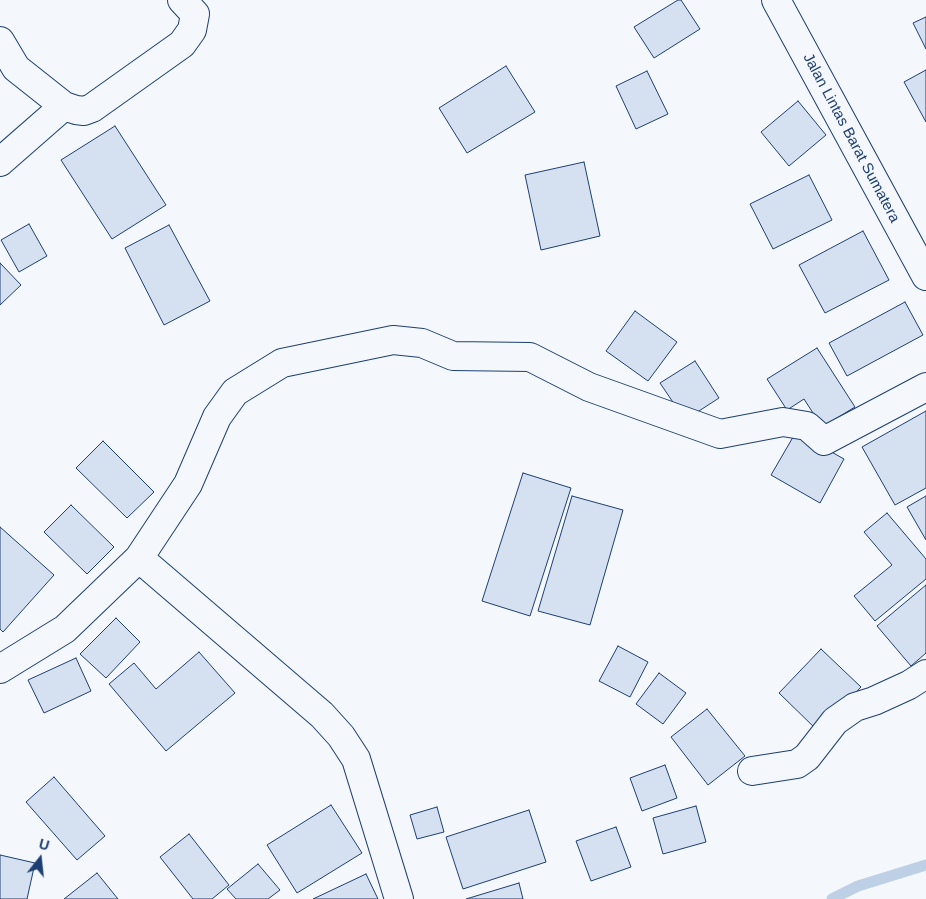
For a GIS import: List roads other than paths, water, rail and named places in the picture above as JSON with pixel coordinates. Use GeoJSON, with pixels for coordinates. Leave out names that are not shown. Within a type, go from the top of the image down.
{"type":"FeatureCollection","features":[{"type":"Feature","properties":{"kind":"main road"},"geometry":{"type":"LineString","coordinates":[[0,41],[16,68],[64,106],[84,111],[92,108],[182,44],[192,30],[195,14],[182,0]]}},
{"type":"Feature","properties":{"kind":"main road","name":"Jalan Lintas Barat Sumatera"},"geometry":{"type":"LineString","coordinates":[[776,0],[918,251],[926,276]]}},
{"type":"Feature","properties":{"kind":"main road"},"geometry":{"type":"LineString","coordinates":[[0,162],[64,106]]}},
{"type":"Feature","properties":{"kind":"main road"},"geometry":{"type":"LineString","coordinates":[[0,669],[65,629],[140,558],[188,484],[217,416],[235,392],[282,363],[393,340],[422,343],[453,356],[530,357],[589,387],[720,434],[783,422],[807,426],[824,441],[926,387]]}},
{"type":"Feature","properties":{"kind":"main road"},"geometry":{"type":"LineString","coordinates":[[140,558],[322,715],[341,736],[356,759],[399,899]]}},
{"type":"Feature","properties":{"kind":"main road"},"geometry":{"type":"LineString","coordinates":[[752,771],[797,764],[807,757],[835,722],[855,708],[874,701],[926,674]]}},
{"type":"Feature","properties":{"kind":"waterway"},"geometry":{"type":"LineString","coordinates":[[832,899],[858,886],[926,865]]}}]}
